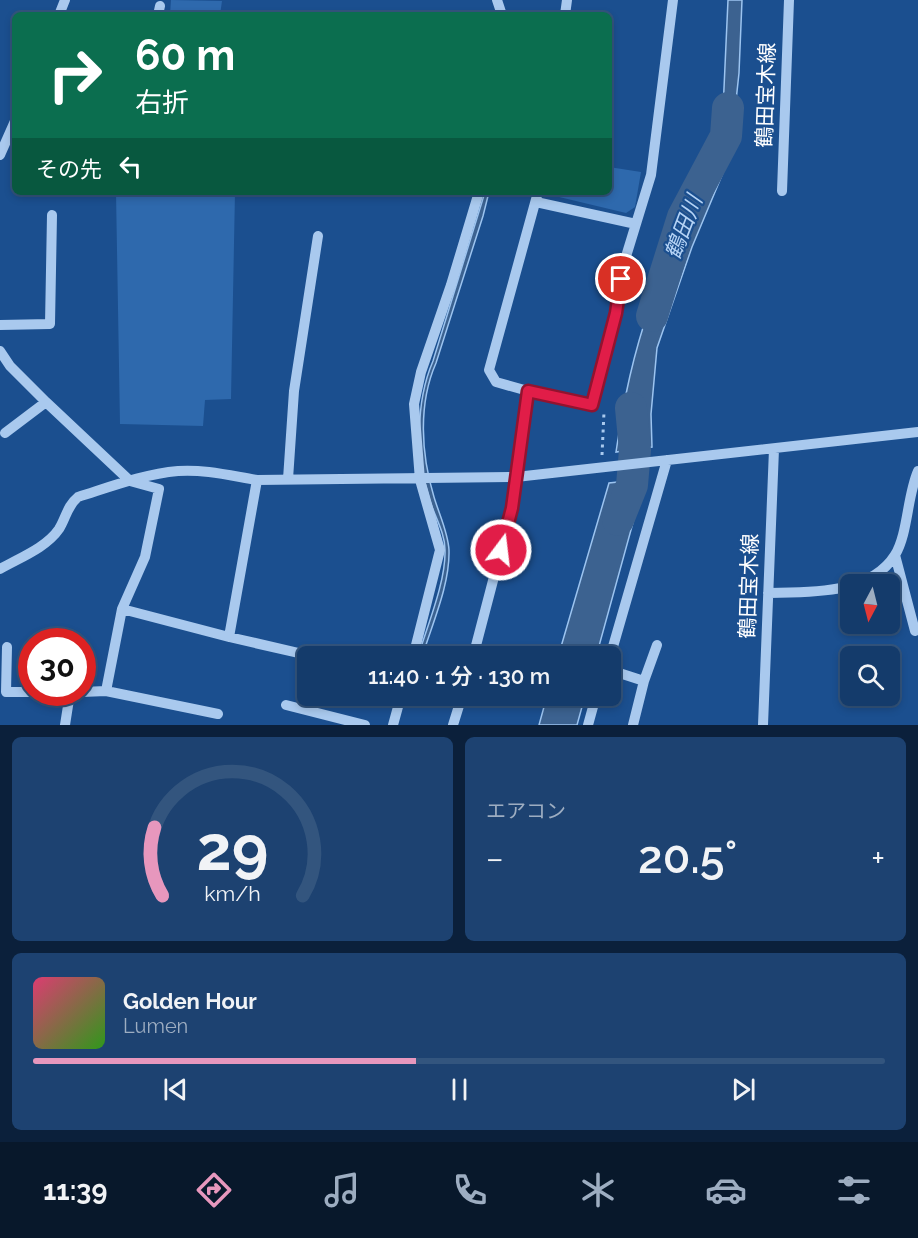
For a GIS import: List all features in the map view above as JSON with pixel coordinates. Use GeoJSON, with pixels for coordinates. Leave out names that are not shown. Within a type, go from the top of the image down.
{"type":"FeatureCollection","features":[{"type":"Feature","properties":{"kind":"street"},"geometry":{"type":"LineString","coordinates":[[636,224],[537,197],[489,370],[496,382],[592,405],[616,313],[624,263],[651,176],[673,0]]}},
{"type":"Feature","properties":{"kind":"street","name":"鶴田宝木線"},"geometry":{"type":"LineString","coordinates":[[782,191],[789,0]]}},
{"type":"Feature","properties":{"kind":"street"},"geometry":{"type":"LineString","coordinates":[[0,155],[12,128]]}},
{"type":"Feature","properties":{"kind":"street"},"geometry":{"type":"LineString","coordinates":[[416,646],[440,550],[420,480],[414,404],[421,372],[452,285],[478,195]]}},
{"type":"Feature","properties":{"kind":"street"},"geometry":{"type":"LineString","coordinates":[[0,325],[50,324],[52,215]]}},
{"type":"Feature","properties":{"kind":"street"},"geometry":{"type":"LineString","coordinates":[[288,479],[294,391],[318,236]]}},
{"type":"Feature","properties":{"kind":"street"},"geometry":{"type":"LineString","coordinates":[[0,351],[10,366],[46,402],[130,480],[159,489],[145,557],[122,609],[106,691]]}},
{"type":"Feature","properties":{"kind":"street"},"geometry":{"type":"LineString","coordinates":[[476,646],[512,508],[528,391]]}},
{"type":"Feature","properties":{"kind":"street"},"geometry":{"type":"LineString","coordinates":[[5,433],[46,402]]}},
{"type":"Feature","properties":{"kind":"street"},"geometry":{"type":"LineString","coordinates":[[0,569],[42,544],[58,530],[71,503],[78,497],[130,480],[179,471],[222,474],[257,480],[420,480],[516,477],[918,432]]}},
{"type":"Feature","properties":{"kind":"street","name":"鶴田宝木線"},"geometry":{"type":"LineString","coordinates":[[763,725],[774,449]]}},
{"type":"Feature","properties":{"kind":"street"},"geometry":{"type":"LineString","coordinates":[[613,646],[666,460]]}},
{"type":"Feature","properties":{"kind":"street"},"geometry":{"type":"LineString","coordinates":[[915,631],[895,555],[910,490],[918,471]]}},
{"type":"Feature","properties":{"kind":"street"},"geometry":{"type":"LineString","coordinates":[[230,637],[257,480]]}},
{"type":"Feature","properties":{"kind":"street"},"geometry":{"type":"LineString","coordinates":[[768,593],[802,592],[864,583],[895,555]]}},
{"type":"Feature","properties":{"kind":"street"},"geometry":{"type":"LineString","coordinates":[[122,609],[297,653]]}},
{"type":"Feature","properties":{"kind":"street"},"geometry":{"type":"LineString","coordinates":[[633,725],[644,681],[657,645]]}},
{"type":"Feature","properties":{"kind":"street"},"geometry":{"type":"LineString","coordinates":[[7,647],[6,692],[18,692]]}},
{"type":"Feature","properties":{"kind":"street"},"geometry":{"type":"LineString","coordinates":[[621,674],[644,681]]}},
{"type":"Feature","properties":{"kind":"street"},"geometry":{"type":"LineString","coordinates":[[96,691],[106,691],[218,714]]}},
{"type":"Feature","properties":{"kind":"street"},"geometry":{"type":"LineString","coordinates":[[286,705],[365,725]]}},
{"type":"Feature","properties":{"kind":"street"},"geometry":{"type":"LineString","coordinates":[[65,725],[68,706]]}},
{"type":"Feature","properties":{"kind":"street"},"geometry":{"type":"LineString","coordinates":[[393,725],[398,706]]}},
{"type":"Feature","properties":{"kind":"street"},"geometry":{"type":"LineString","coordinates":[[453,725],[459,706]]}},
{"type":"Feature","properties":{"kind":"street"},"geometry":{"type":"LineString","coordinates":[[588,725],[593,706]]}},
{"type":"Feature","properties":{"kind":"path"},"geometry":{"type":"LineString","coordinates":[[592,405],[605,412],[601,468]]}},
{"type":"Feature","properties":{"kind":"shaded area"},"geometry":{"type":"Polygon","coordinates":[[[171,0],[222,1],[220,12],[170,12],[171,0]]]}},
{"type":"Feature","properties":{"kind":"shaded area"},"geometry":{"type":"Polygon","coordinates":[[[728,0],[742,0],[739,73],[730,156],[692,247],[657,348],[651,414],[652,447],[616,452],[630,377],[651,303],[716,171],[722,132],[728,0]]]}},
{"type":"Feature","properties":{"kind":"shaded area"},"geometry":{"type":"Polygon","coordinates":[[[612,167],[641,172],[635,207],[626,213],[555,196],[612,195],[612,167]]]}},
{"type":"Feature","properties":{"kind":"shaded area"},"geometry":{"type":"Polygon","coordinates":[[[116,195],[235,195],[231,399],[205,400],[203,426],[120,424],[116,195]]]}},
{"type":"Feature","properties":{"kind":"shaded area"},"geometry":{"type":"Polygon","coordinates":[[[484,195],[488,195],[426,395],[423,429],[426,464],[447,537],[449,563],[440,604],[426,646],[421,646],[439,590],[445,550],[443,537],[425,484],[420,449],[420,412],[427,377],[484,195]]]}},
{"type":"Feature","properties":{"kind":"shaded area"},"geometry":{"type":"Polygon","coordinates":[[[645,479],[599,646],[561,646],[609,483],[645,479]]]}},
{"type":"Feature","properties":{"kind":"shaded area"},"geometry":{"type":"Polygon","coordinates":[[[544,706],[582,706],[577,725],[539,725],[544,706]]]}},
{"type":"Feature","properties":{"kind":"waterway","name":"鶴田川"},"geometry":{"type":"LineString","coordinates":[[652,316],[683,217],[726,136],[728,108]]}},
{"type":"Feature","properties":{"kind":"waterway","name":"鶴田川"},"geometry":{"type":"LineString","coordinates":[[618,520],[632,485],[635,450],[631,408]]}},
{"type":"Feature","properties":{"kind":"route"},"geometry":{"type":"LineString","coordinates":[[501,550],[512,508],[528,391],[592,405],[616,313],[621,279]]}}]}
